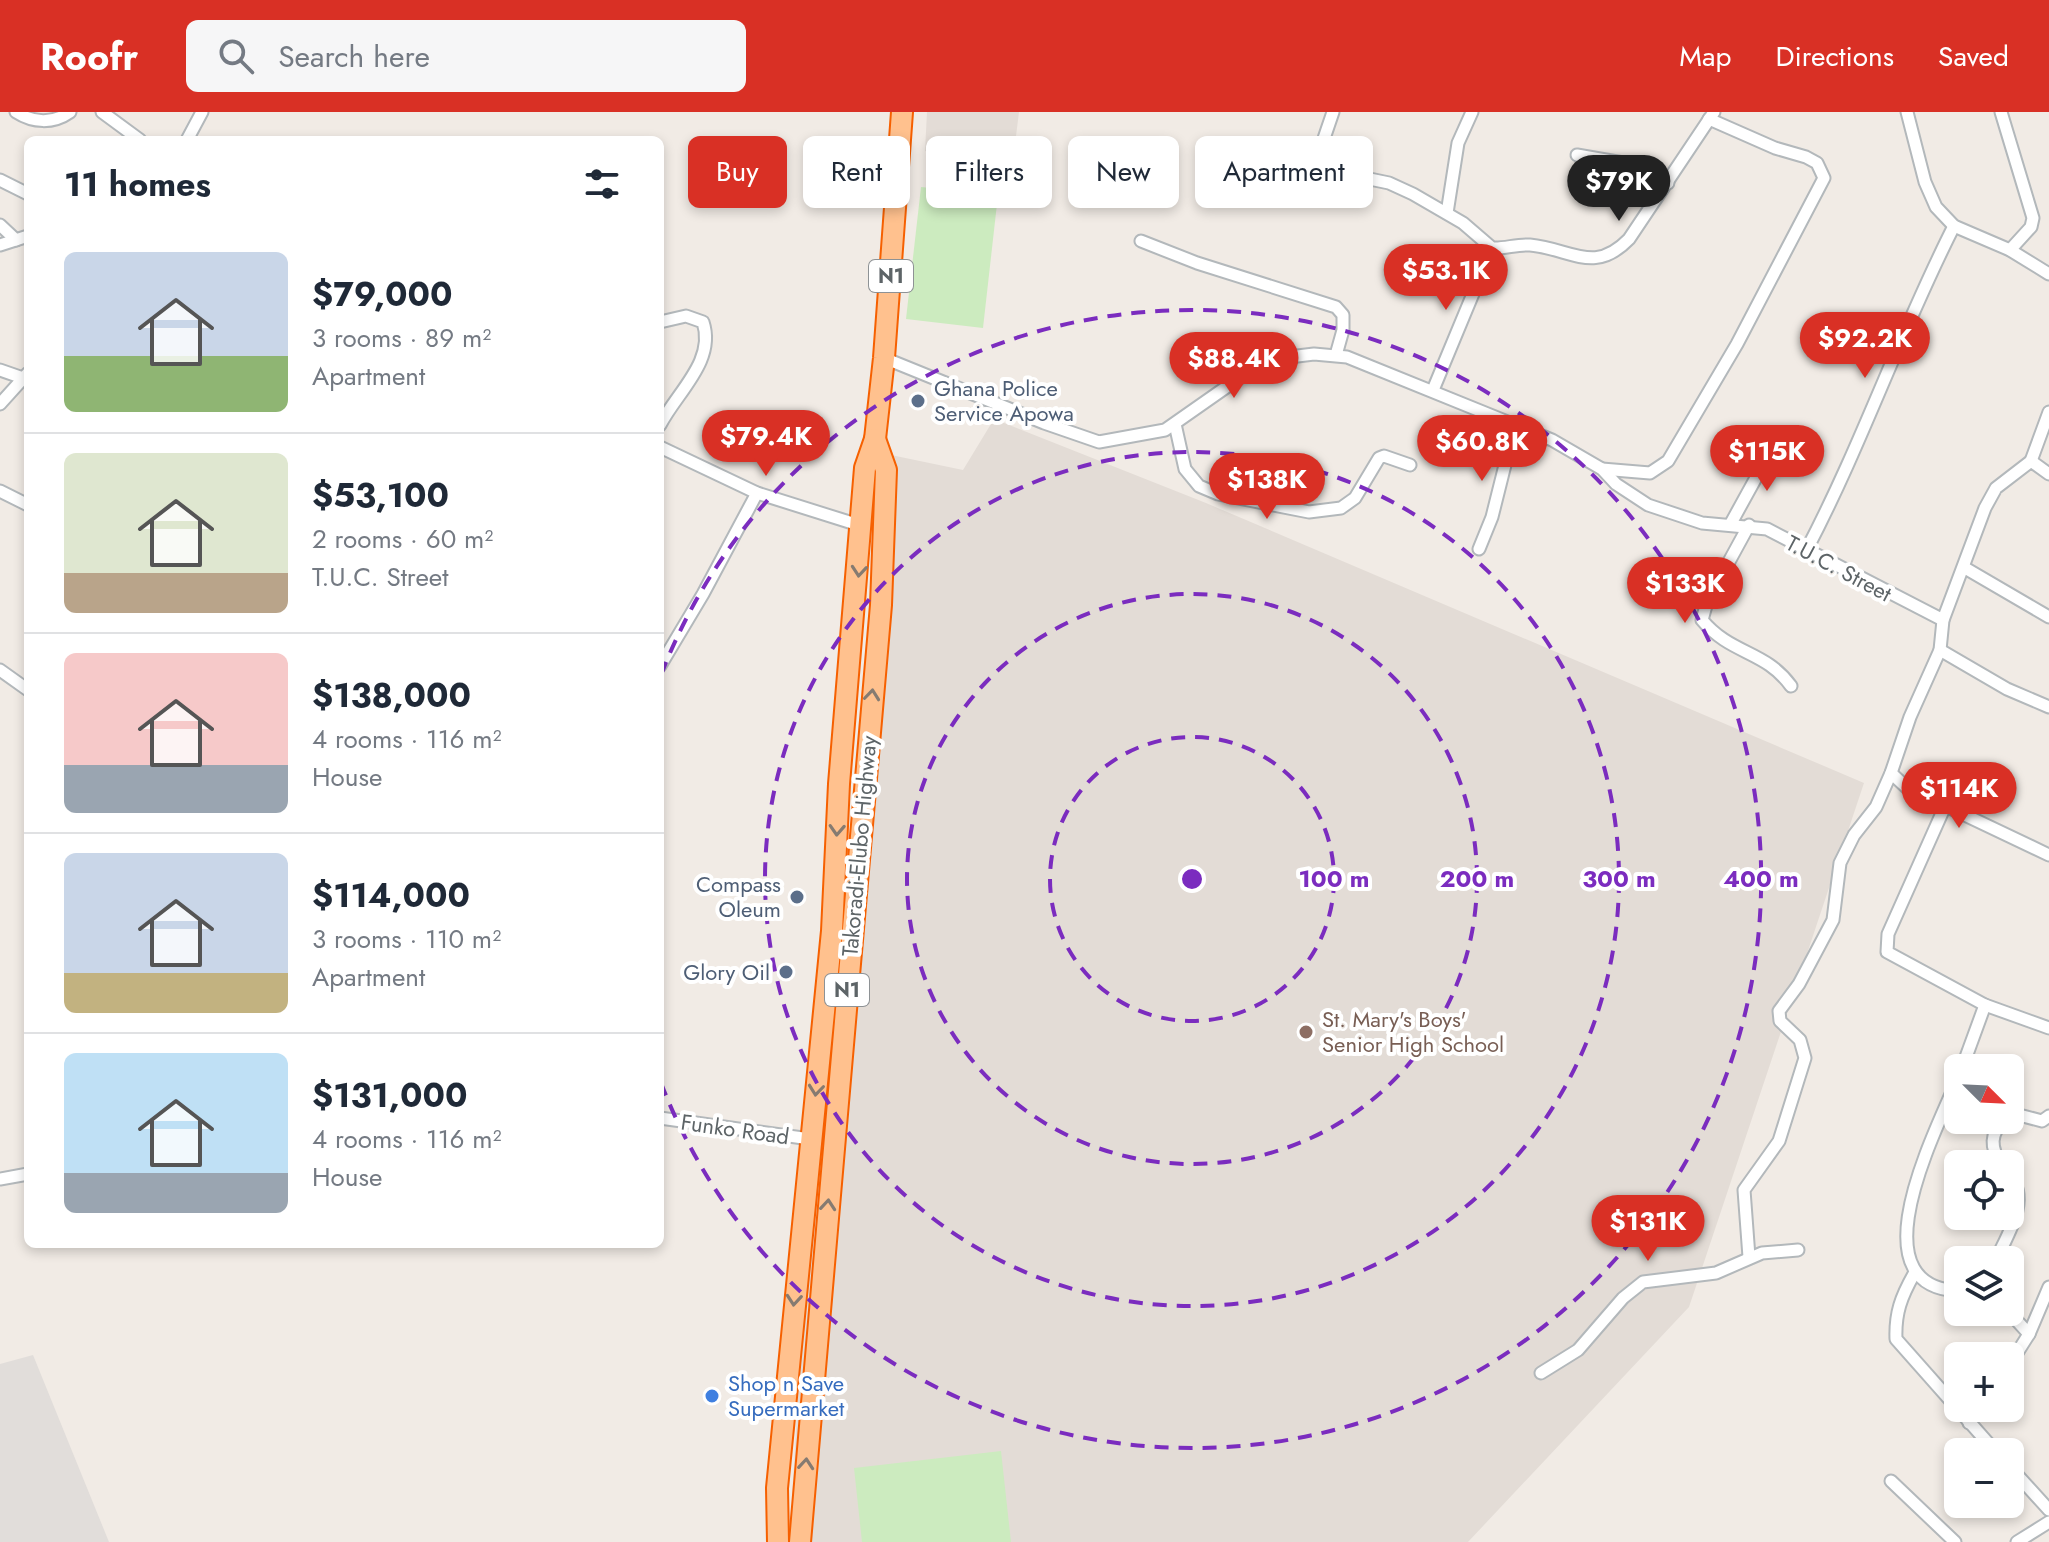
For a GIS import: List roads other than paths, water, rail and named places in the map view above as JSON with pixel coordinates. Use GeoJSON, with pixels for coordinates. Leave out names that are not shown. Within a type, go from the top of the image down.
{"type":"FeatureCollection","features":[{"type":"Feature","properties":{"kind":"highway","name":"Takoradi-Elubo Highway"},"geometry":{"type":"LineString","coordinates":[[778,1542],[778,1475],[832,931],[839,784],[865,468],[875,439],[884,358],[902,112]]}},
{"type":"Feature","properties":{"kind":"highway","name":"Takoradi-Elubo Highway"},"geometry":{"type":"LineString","coordinates":[[800,1542],[881,605],[886,470],[875,439]]}},
{"type":"Feature","properties":{"kind":"street"},"geometry":{"type":"LineString","coordinates":[[16,112],[34,122],[63,117],[70,112]]}},
{"type":"Feature","properties":{"kind":"street"},"geometry":{"type":"LineString","coordinates":[[102,112],[135,136]]}},
{"type":"Feature","properties":{"kind":"street"},"geometry":{"type":"LineString","coordinates":[[189,136],[202,112]]}},
{"type":"Feature","properties":{"kind":"street"},"geometry":{"type":"LineString","coordinates":[[1333,112],[1317,159],[1331,171],[1389,183],[1447,213],[1492,248],[1528,245],[1584,259],[1602,259],[1617,251],[1629,239],[1711,116],[1753,140],[1817,163],[1824,178],[1737,344],[1668,461],[1650,473],[1602,469]]}},
{"type":"Feature","properties":{"kind":"street"},"geometry":{"type":"LineString","coordinates":[[1447,213],[1458,143],[1472,112]]}},
{"type":"Feature","properties":{"kind":"street"},"geometry":{"type":"LineString","coordinates":[[1907,112],[1925,182],[1936,207],[1954,226],[2010,250],[2049,274]]}},
{"type":"Feature","properties":{"kind":"street"},"geometry":{"type":"LineString","coordinates":[[2001,112],[2033,218],[2031,227],[2010,250]]}},
{"type":"Feature","properties":{"kind":"street"},"geometry":{"type":"LineString","coordinates":[[1577,155],[1629,164],[1668,183]]}},
{"type":"Feature","properties":{"kind":"street"},"geometry":{"type":"LineString","coordinates":[[0,180],[24,192]]}},
{"type":"Feature","properties":{"kind":"street"},"geometry":{"type":"LineString","coordinates":[[0,225],[22,238]]}},
{"type":"Feature","properties":{"kind":"street"},"geometry":{"type":"LineString","coordinates":[[1807,549],[1847,474],[1921,293],[1954,226]]}},
{"type":"Feature","properties":{"kind":"street"},"geometry":{"type":"LineString","coordinates":[[0,245],[22,238]]}},
{"type":"Feature","properties":{"kind":"street"},"geometry":{"type":"LineString","coordinates":[[1141,241],[1197,263],[1336,307],[1343,315],[1343,330],[1336,355]]}},
{"type":"Feature","properties":{"kind":"street"},"geometry":{"type":"LineString","coordinates":[[1433,390],[1492,248]]}},
{"type":"Feature","properties":{"kind":"street"},"geometry":{"type":"LineString","coordinates":[[664,321],[695,317],[703,322],[707,335],[702,361],[664,419]]}},
{"type":"Feature","properties":{"kind":"street","name":"T.U.C. Street"},"geometry":{"type":"LineString","coordinates":[[884,358],[1082,439],[1125,440],[1152,434],[1175,424],[1265,360],[1336,355],[1433,390],[1552,440],[1602,469],[1616,484],[1648,505],[1702,523],[1767,529],[1887,594],[1943,620]]}},
{"type":"Feature","properties":{"kind":"street"},"geometry":{"type":"LineString","coordinates":[[0,370],[24,375]]}},
{"type":"Feature","properties":{"kind":"street"},"geometry":{"type":"LineString","coordinates":[[0,404],[24,377]]}},
{"type":"Feature","properties":{"kind":"street"},"geometry":{"type":"LineString","coordinates":[[1749,1257],[1744,1190],[1779,1141],[1805,1058],[1800,1040],[1780,1021],[1779,1011],[1799,984],[1833,920],[1840,863],[1854,835],[1876,807],[1891,773],[1910,717],[1940,650],[1943,620],[1996,488],[2031,461],[2049,412]]}},
{"type":"Feature","properties":{"kind":"street"},"geometry":{"type":"LineString","coordinates":[[1175,424],[1185,469],[1199,486],[1218,494],[1309,512],[1332,510],[1355,498],[1379,458],[1384,456],[1410,465]]}},
{"type":"Feature","properties":{"kind":"street"},"geometry":{"type":"LineString","coordinates":[[1479,549],[1492,517],[1515,425]]}},
{"type":"Feature","properties":{"kind":"street"},"geometry":{"type":"LineString","coordinates":[[1730,525],[1774,445]]}},
{"type":"Feature","properties":{"kind":"street"},"geometry":{"type":"LineString","coordinates":[[664,451],[757,493],[862,526]]}},
{"type":"Feature","properties":{"kind":"street"},"geometry":{"type":"LineString","coordinates":[[2031,461],[2049,474]]}},
{"type":"Feature","properties":{"kind":"street"},"geometry":{"type":"LineString","coordinates":[[0,491],[24,503]]}},
{"type":"Feature","properties":{"kind":"street"},"geometry":{"type":"LineString","coordinates":[[664,659],[757,493]]}},
{"type":"Feature","properties":{"kind":"street"},"geometry":{"type":"LineString","coordinates":[[1749,525],[1707,602],[1702,620],[1725,644],[1768,660],[1791,686]]}},
{"type":"Feature","properties":{"kind":"street"},"geometry":{"type":"LineString","coordinates":[[1965,568],[2049,617]]}},
{"type":"Feature","properties":{"kind":"street"},"geometry":{"type":"LineString","coordinates":[[1940,650],[1996,683],[2049,707]]}},
{"type":"Feature","properties":{"kind":"street"},"geometry":{"type":"LineString","coordinates":[[0,670],[24,687]]}},
{"type":"Feature","properties":{"kind":"street"},"geometry":{"type":"LineString","coordinates":[[1891,773],[1906,787],[2049,855]]}},
{"type":"Feature","properties":{"kind":"street"},"geometry":{"type":"LineString","coordinates":[[1946,804],[1921,853],[1885,945],[1887,952],[1985,1005],[2049,1028]]}},
{"type":"Feature","properties":{"kind":"street"},"geometry":{"type":"LineString","coordinates":[[1967,1054],[1985,1005]]}},
{"type":"Feature","properties":{"kind":"street"},"geometry":{"type":"LineString","coordinates":[[1944,1111],[1925,1156],[1910,1209],[1905,1250],[1914,1274],[1944,1290]]}},
{"type":"Feature","properties":{"kind":"street"},"geometry":{"type":"LineString","coordinates":[[2024,1116],[2042,1121],[2049,1116]]}},
{"type":"Feature","properties":{"kind":"street","name":"Funko Road"},"geometry":{"type":"LineString","coordinates":[[664,1119],[810,1139]]}},
{"type":"Feature","properties":{"kind":"street"},"geometry":{"type":"LineString","coordinates":[[0,1179],[24,1175]]}},
{"type":"Feature","properties":{"kind":"street"},"geometry":{"type":"LineString","coordinates":[[1541,1373],[1578,1350],[1623,1298],[1643,1282],[1716,1273],[1734,1268],[1749,1257],[1798,1250]]}},
{"type":"Feature","properties":{"kind":"street"},"geometry":{"type":"LineString","coordinates":[[1914,1274],[1900,1300],[1895,1319],[1896,1339],[1983,1438]]}},
{"type":"Feature","properties":{"kind":"street"},"geometry":{"type":"LineString","coordinates":[[2024,1342],[2049,1287]]}},
{"type":"Feature","properties":{"kind":"street"},"geometry":{"type":"LineString","coordinates":[[2022,1326],[2029,1334]]}},
{"type":"Feature","properties":{"kind":"street"},"geometry":{"type":"LineString","coordinates":[[1891,1481],[1955,1542]]}},
{"type":"Feature","properties":{"kind":"street"},"geometry":{"type":"LineString","coordinates":[[2024,1482],[2049,1510]]}},
{"type":"Feature","properties":{"kind":"street"},"geometry":{"type":"LineString","coordinates":[[2017,1542],[2049,1522]]}},
{"type":"Feature","properties":{"kind":"place","name":"Ghana Police Service Apowa"},"geometry":{"type":"Point","coordinates":[918,401]}},
{"type":"Feature","properties":{"kind":"place","name":"Compass Oleum"},"geometry":{"type":"Point","coordinates":[797,897]}},
{"type":"Feature","properties":{"kind":"place","name":"Glory Oil"},"geometry":{"type":"Point","coordinates":[786,972]}},
{"type":"Feature","properties":{"kind":"place","name":"St. Mary's Boys' Senior High School"},"geometry":{"type":"Point","coordinates":[1306,1032]}},
{"type":"Feature","properties":{"kind":"place","name":"Shop n Save Supermarket"},"geometry":{"type":"Point","coordinates":[712,1396]}}]}
